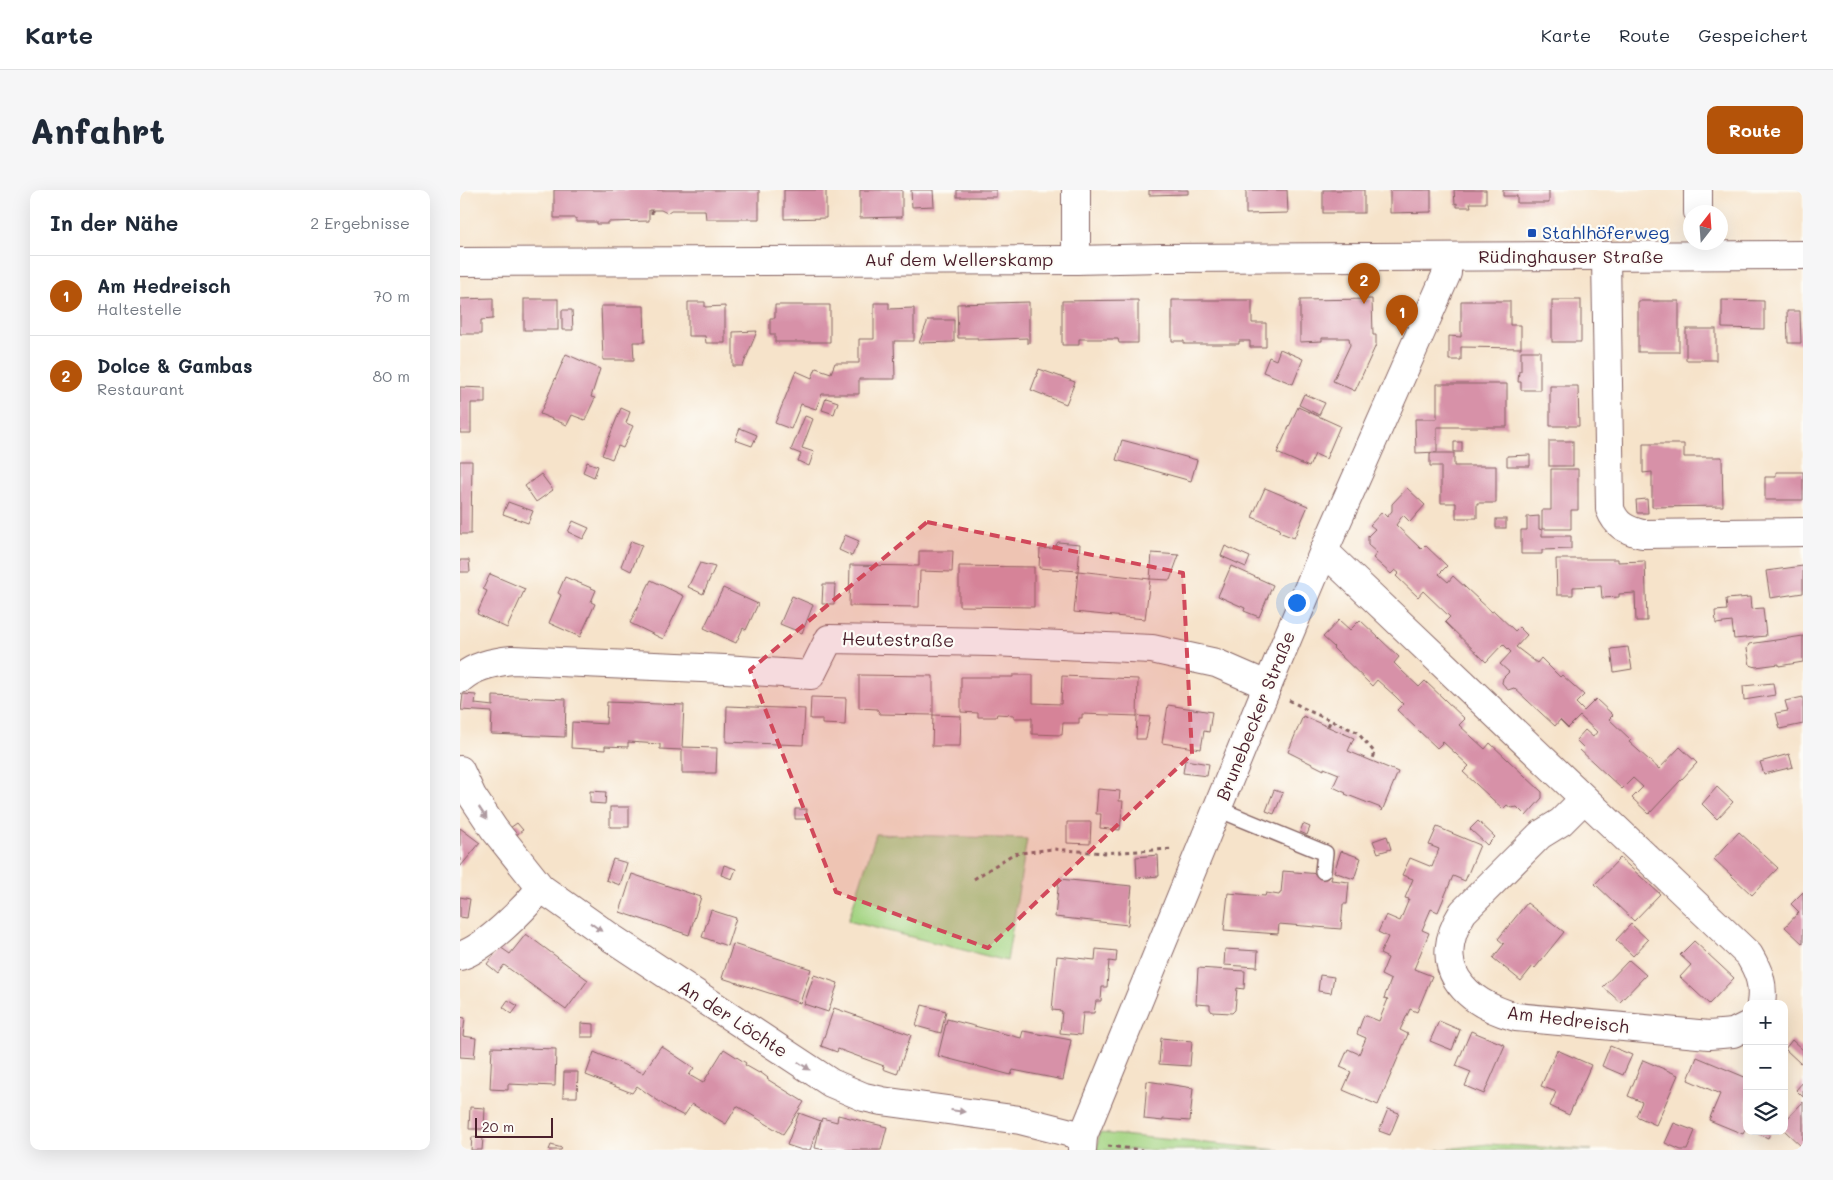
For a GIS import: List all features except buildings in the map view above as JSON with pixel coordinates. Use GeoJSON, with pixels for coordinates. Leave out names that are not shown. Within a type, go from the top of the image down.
{"type":"FeatureCollection","features":[{"type":"Feature","properties":{"kind":"street"},"geometry":{"type":"LineString","coordinates":[[1076,190],[1076,260]]}},
{"type":"Feature","properties":{"kind":"street"},"geometry":{"type":"LineString","coordinates":[[1698,190],[1698,205]]}},
{"type":"Feature","properties":{"kind":"street","name":"Rüdinghauser Straße"},"geometry":{"type":"LineString","coordinates":[[1453,257],[1606,257],[1698,250],[1803,255]]}},
{"type":"Feature","properties":{"kind":"street","name":"Auf dem Wellerskamp"},"geometry":{"type":"LineString","coordinates":[[460,262],[1453,257]]}},
{"type":"Feature","properties":{"kind":"street","name":"Brunebecker Straße"},"geometry":{"type":"LineString","coordinates":[[1082,1143],[1267,687],[1324,551],[1453,257]]}},
{"type":"Feature","properties":{"kind":"street"},"geometry":{"type":"LineString","coordinates":[[1606,257],[1610,509],[1614,518],[1620,525],[1630,531],[1642,534],[1803,532]]}},
{"type":"Feature","properties":{"kind":"street"},"geometry":{"type":"LineString","coordinates":[[1324,551],[1749,955],[1758,968],[1762,980],[1762,1000]]}},
{"type":"Feature","properties":{"kind":"street","name":"Heutestraße"},"geometry":{"type":"LineString","coordinates":[[460,679],[482,666],[512,660],[725,669],[811,675],[829,639],[992,642],[1152,649],[1216,663],[1267,687]]}},
{"type":"Feature","properties":{"kind":"street","name":"An der Löchte"},"geometry":{"type":"LineString","coordinates":[[460,770],[472,796],[489,822],[541,888],[621,945],[831,1083],[864,1097],[882,1101],[1020,1120],[1082,1143]]}},
{"type":"Feature","properties":{"kind":"street","name":"Am Hedreisch"},"geometry":{"type":"LineString","coordinates":[[1584,799],[1561,822],[1540,835],[1463,912],[1454,926],[1450,941],[1452,969],[1457,980],[1481,1004],[1498,1012],[1516,1017],[1709,1035],[1733,1033],[1743,1028]]}},
{"type":"Feature","properties":{"kind":"street"},"geometry":{"type":"LineString","coordinates":[[460,956],[470,953],[504,926],[523,910],[541,888]]}},
{"type":"Feature","properties":{"kind":"lane"},"geometry":{"type":"LineString","coordinates":[[1218,809],[1325,852],[1323,871]]}},
{"type":"Feature","properties":{"kind":"path"},"geometry":{"type":"LineString","coordinates":[[1267,687],[1310,711],[1357,732],[1375,753],[1372,761]]}},
{"type":"Feature","properties":{"kind":"path"},"geometry":{"type":"LineString","coordinates":[[1328,726],[1331,720]]}},
{"type":"Feature","properties":{"kind":"path"},"geometry":{"type":"LineString","coordinates":[[974,879],[1013,854],[1053,849],[1103,853],[1202,847]]}},
{"type":"Feature","properties":{"kind":"path"},"geometry":{"type":"LineString","coordinates":[[1082,1143],[1142,1150]]}},
{"type":"Feature","properties":{"kind":"highlighted area"},"geometry":{"type":"Polygon","coordinates":[[[927,522],[1183,573],[1192,754],[988,948],[836,892],[750,670],[927,522]]]}},
{"type":"Feature","properties":{"kind":"green space"},"geometry":{"type":"Polygon","coordinates":[[[876,834],[1027,839],[1007,961],[848,921],[876,834]]]}},
{"type":"Feature","properties":{"kind":"green space"},"geometry":{"type":"Polygon","coordinates":[[[1099,1133],[1280,1150],[1097,1150],[1099,1133]]]}},
{"type":"Feature","properties":{"kind":"green space"},"geometry":{"type":"Polygon","coordinates":[[[1488,1144],[1592,1150],[1438,1150],[1488,1144]]]}},
{"type":"Feature","properties":{"kind":"place","name":"Stahlhöferweg"},"geometry":{"type":"Point","coordinates":[1532,233]}},
{"type":"Feature","properties":{"kind":"place","name":"Dolce & Gambas"},"geometry":{"type":"Point","coordinates":[1364,304]}},
{"type":"Feature","properties":{"kind":"place","name":"Am Hedreisch"},"geometry":{"type":"Point","coordinates":[1402,336]}}]}
